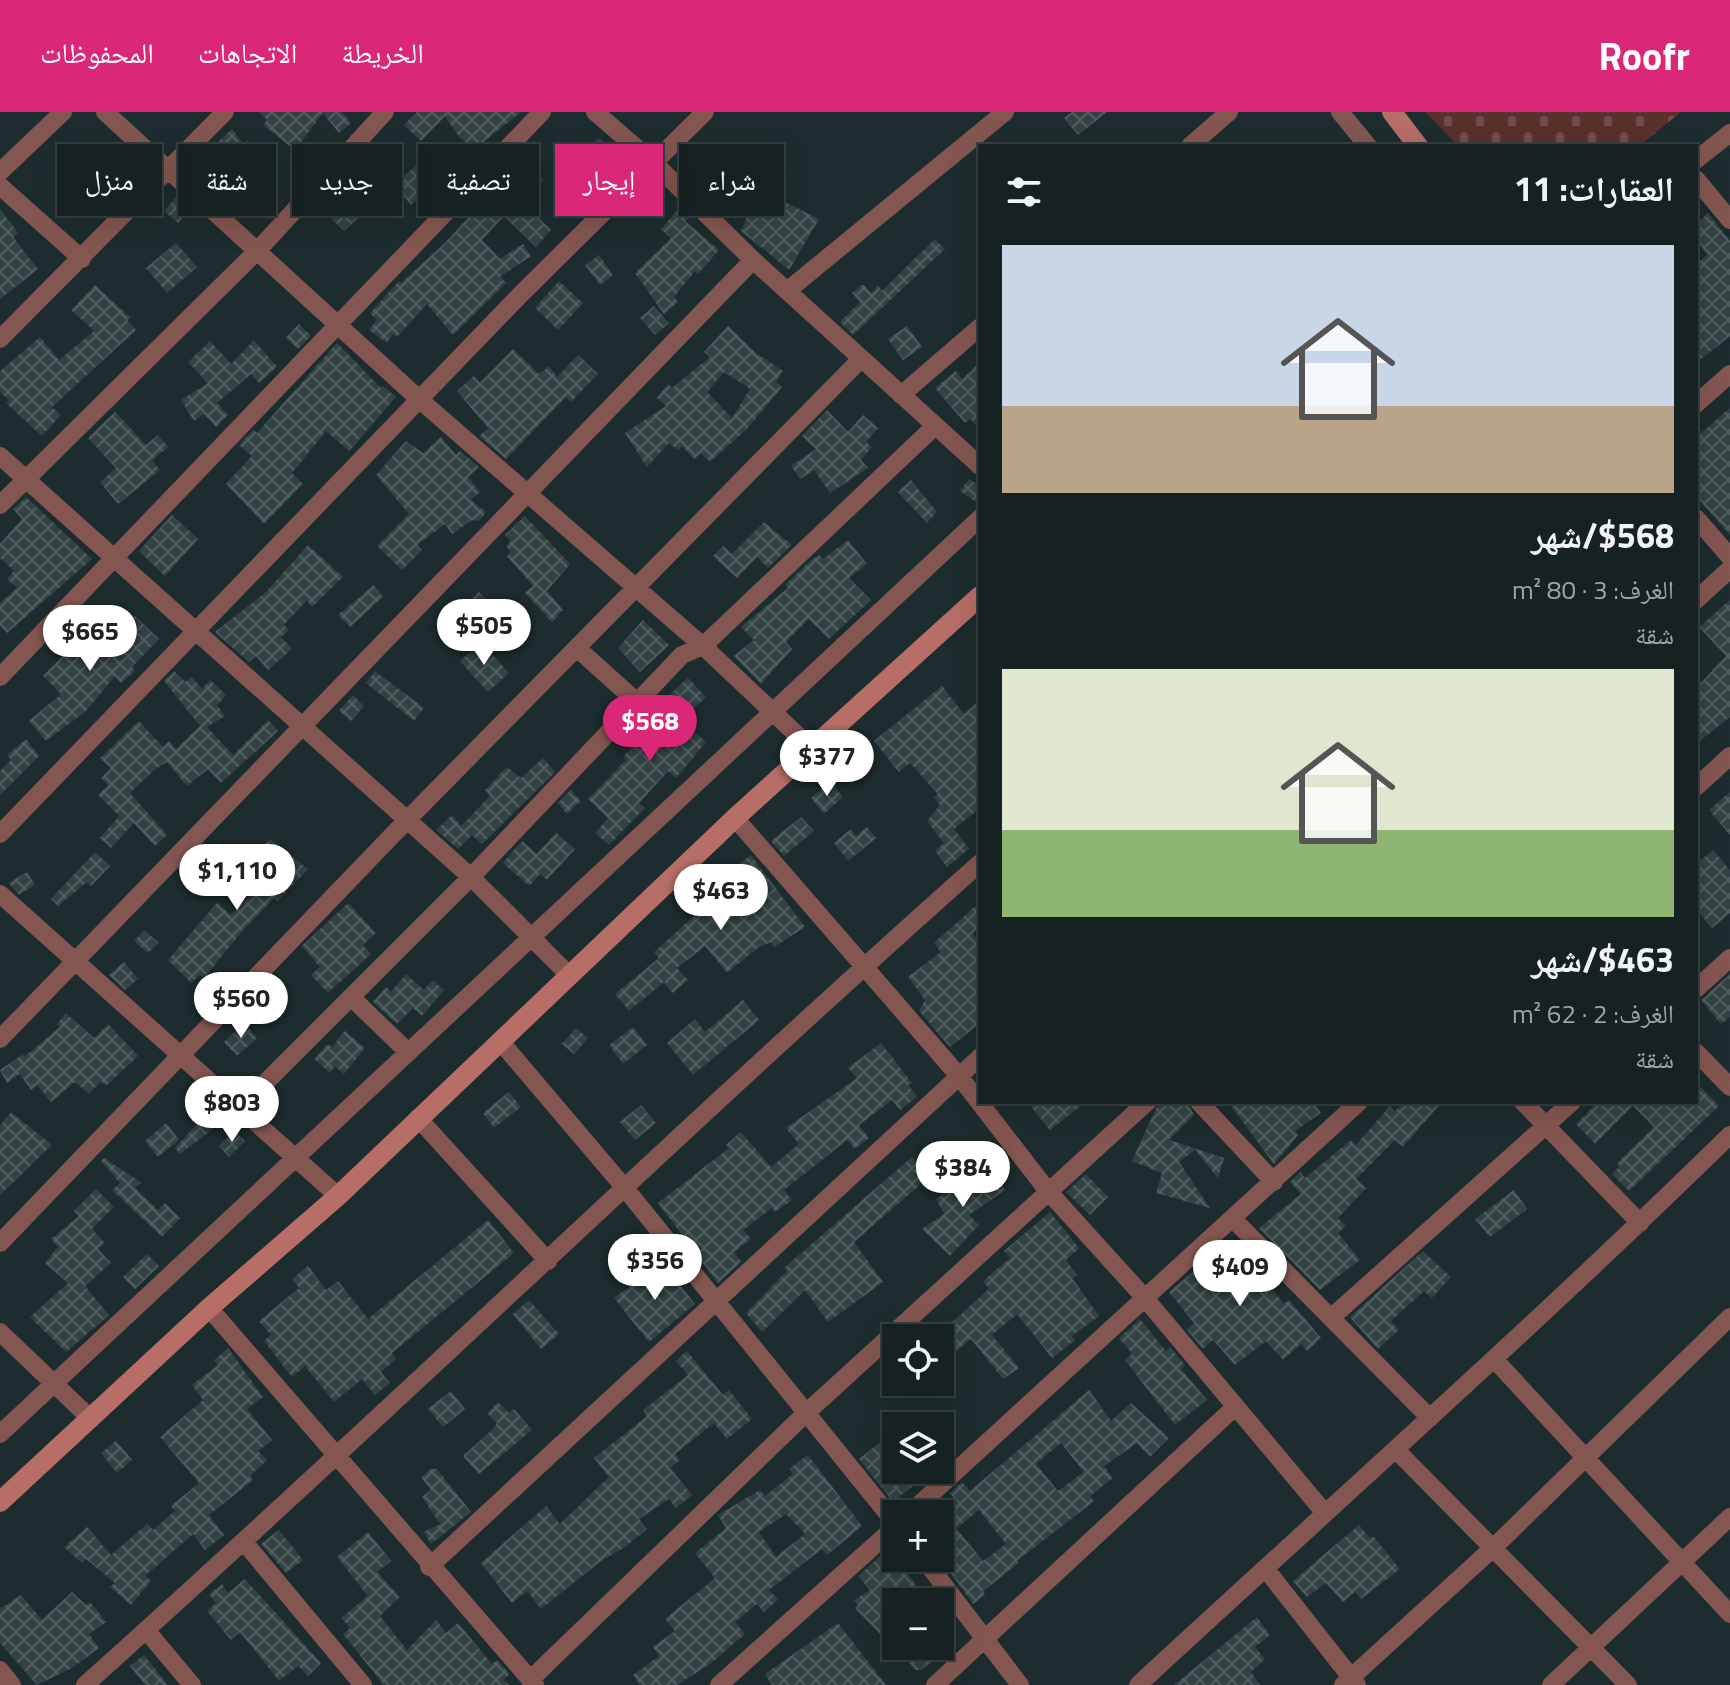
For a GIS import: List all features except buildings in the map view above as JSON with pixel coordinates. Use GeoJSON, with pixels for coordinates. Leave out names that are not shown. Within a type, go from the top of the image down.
{"type":"FeatureCollection","features":[{"type":"Feature","properties":{"kind":"street"},"geometry":{"type":"LineString","coordinates":[[0,172],[63,112]]}},
{"type":"Feature","properties":{"kind":"street"},"geometry":{"type":"LineString","coordinates":[[105,112],[420,400],[703,646],[812,749]]}},
{"type":"Feature","properties":{"kind":"street"},"geometry":{"type":"LineString","coordinates":[[0,339],[170,171],[225,112]]}},
{"type":"Feature","properties":{"kind":"street"},"geometry":{"type":"LineString","coordinates":[[0,505],[258,250],[385,112]]}},
{"type":"Feature","properties":{"kind":"street"},"geometry":{"type":"LineString","coordinates":[[0,677],[542,112]]}},
{"type":"Feature","properties":{"kind":"street"},"geometry":{"type":"LineString","coordinates":[[595,112],[632,144]]}},
{"type":"Feature","properties":{"kind":"street"},"geometry":{"type":"LineString","coordinates":[[663,154],[705,112]]}},
{"type":"Feature","properties":{"kind":"street"},"geometry":{"type":"LineString","coordinates":[[787,291],[1005,112]]}},
{"type":"Feature","properties":{"kind":"street"},"geometry":{"type":"LineString","coordinates":[[1192,144],[1229,112]]}},
{"type":"Feature","properties":{"kind":"street"},"geometry":{"type":"LineString","coordinates":[[1340,112],[1366,144]]}},
{"type":"Feature","properties":{"kind":"street"},"geometry":{"type":"LineString","coordinates":[[1392,112],[1416,144]]}},
{"type":"Feature","properties":{"kind":"street"},"geometry":{"type":"LineString","coordinates":[[1698,158],[1730,133]]}},
{"type":"Feature","properties":{"kind":"street"},"geometry":{"type":"LineString","coordinates":[[663,172],[753,260],[978,464]]}},
{"type":"Feature","properties":{"kind":"street"},"geometry":{"type":"LineString","coordinates":[[1698,181],[1730,220]]}},
{"type":"Feature","properties":{"kind":"street"},"geometry":{"type":"LineString","coordinates":[[0,186],[82,259]]}},
{"type":"Feature","properties":{"kind":"street"},"geometry":{"type":"LineString","coordinates":[[0,834],[520,295],[600,216]]}},
{"type":"Feature","properties":{"kind":"street"},"geometry":{"type":"LineString","coordinates":[[0,1039],[303,727],[526,491],[753,260]]}},
{"type":"Feature","properties":{"kind":"street"},"geometry":{"type":"LineString","coordinates":[[901,395],[978,329]]}},
{"type":"Feature","properties":{"kind":"street"},"geometry":{"type":"LineString","coordinates":[[0,1243],[406,821],[861,359]]}},
{"type":"Feature","properties":{"kind":"street"},"geometry":{"type":"LineString","coordinates":[[1698,402],[1730,374]]}},
{"type":"Feature","properties":{"kind":"street"},"geometry":{"type":"LineString","coordinates":[[241,1107],[471,877],[682,655],[703,646],[935,426]]}},
{"type":"Feature","properties":{"kind":"street"},"geometry":{"type":"LineString","coordinates":[[0,456],[471,877],[569,975]]}},
{"type":"Feature","properties":{"kind":"street"},"geometry":{"type":"LineString","coordinates":[[0,1434],[978,520]]}},
{"type":"Feature","properties":{"kind":"street"},"geometry":{"type":"LineString","coordinates":[[1698,520],[1730,557]]}},
{"type":"Feature","properties":{"kind":"street"},"geometry":{"type":"LineString","coordinates":[[1698,598],[1730,569]]}},
{"type":"Feature","properties":{"kind":"street"},"geometry":{"type":"LineString","coordinates":[[0,1502],[209,1308],[338,1196],[735,818],[978,598]]}},
{"type":"Feature","properties":{"kind":"street"},"geometry":{"type":"LineString","coordinates":[[578,649],[638,703]]}},
{"type":"Feature","properties":{"kind":"street"},"geometry":{"type":"LineString","coordinates":[[1698,785],[1730,756]]}},
{"type":"Feature","properties":{"kind":"street"},"geometry":{"type":"LineString","coordinates":[[735,818],[978,1101]]}},
{"type":"Feature","properties":{"kind":"street"},"geometry":{"type":"LineString","coordinates":[[85,1685],[245,1543],[624,1187],[978,865]]}},
{"type":"Feature","properties":{"kind":"street"},"geometry":{"type":"LineString","coordinates":[[0,894],[338,1196]]}},
{"type":"Feature","properties":{"kind":"street"},"geometry":{"type":"LineString","coordinates":[[1698,987],[1730,958]]}},
{"type":"Feature","properties":{"kind":"street"},"geometry":{"type":"LineString","coordinates":[[352,998],[407,1051]]}},
{"type":"Feature","properties":{"kind":"street"},"geometry":{"type":"LineString","coordinates":[[500,1041],[624,1187],[882,1508]]}},
{"type":"Feature","properties":{"kind":"street"},"geometry":{"type":"LineString","coordinates":[[1698,1054],[1730,1087]]}},
{"type":"Feature","properties":{"kind":"street"},"geometry":{"type":"LineString","coordinates":[[429,1567],[978,1059]]}},
{"type":"Feature","properties":{"kind":"street"},"geometry":{"type":"LineString","coordinates":[[981,1104],[1047,1190],[1144,1297],[1324,1512]]}},
{"type":"Feature","properties":{"kind":"street"},"geometry":{"type":"LineString","coordinates":[[209,1308],[532,1683],[806,1413],[1145,1104]]}},
{"type":"Feature","properties":{"kind":"street"},"geometry":{"type":"LineString","coordinates":[[1201,1104],[1274,1182]]}},
{"type":"Feature","properties":{"kind":"street"},"geometry":{"type":"LineString","coordinates":[[924,1500],[1357,1104]]}},
{"type":"Feature","properties":{"kind":"street"},"geometry":{"type":"LineString","coordinates":[[1525,1104],[1640,1223]]}},
{"type":"Feature","properties":{"kind":"street"},"geometry":{"type":"LineString","coordinates":[[1332,1317],[1570,1104]]}},
{"type":"Feature","properties":{"kind":"street"},"geometry":{"type":"LineString","coordinates":[[418,1118],[548,1261]]}},
{"type":"Feature","properties":{"kind":"street"},"geometry":{"type":"LineString","coordinates":[[1138,1685],[1324,1512],[1397,1451],[1730,1135]]}},
{"type":"Feature","properties":{"kind":"street"},"geometry":{"type":"LineString","coordinates":[[1233,1219],[1430,1418]]}},
{"type":"Feature","properties":{"kind":"street"},"geometry":{"type":"LineString","coordinates":[[1265,1568],[1350,1682],[1585,1460],[1730,1317]]}},
{"type":"Feature","properties":{"kind":"street"},"geometry":{"type":"LineString","coordinates":[[0,1332],[56,1382],[91,1419]]}},
{"type":"Feature","properties":{"kind":"street"},"geometry":{"type":"LineString","coordinates":[[1494,1359],[1730,1614]]}},
{"type":"Feature","properties":{"kind":"street"},"geometry":{"type":"LineString","coordinates":[[935,1685],[1235,1407]]}},
{"type":"Feature","properties":{"kind":"street"},"geometry":{"type":"LineString","coordinates":[[1397,1451],[1628,1685]]}},
{"type":"Feature","properties":{"kind":"street"},"geometry":{"type":"LineString","coordinates":[[1551,1685],[1683,1565],[1730,1517]]}},
{"type":"Feature","properties":{"kind":"street"},"geometry":{"type":"LineString","coordinates":[[730,1681],[882,1538]]}},
{"type":"Feature","properties":{"kind":"street"},"geometry":{"type":"LineString","coordinates":[[245,1543],[363,1685]]}},
{"type":"Feature","properties":{"kind":"street"},"geometry":{"type":"LineString","coordinates":[[934,1572],[1020,1685]]}},
{"type":"Feature","properties":{"kind":"street"},"geometry":{"type":"LineString","coordinates":[[146,1630],[192,1685]]}},
{"type":"Feature","properties":{"kind":"street"},"geometry":{"type":"LineString","coordinates":[[0,1670],[12,1685]]}},
{"type":"Feature","properties":{"kind":"green space"},"geometry":{"type":"Polygon","coordinates":[[[1425,112],[1681,112],[1641,144],[1456,144],[1425,112]]]}}]}
